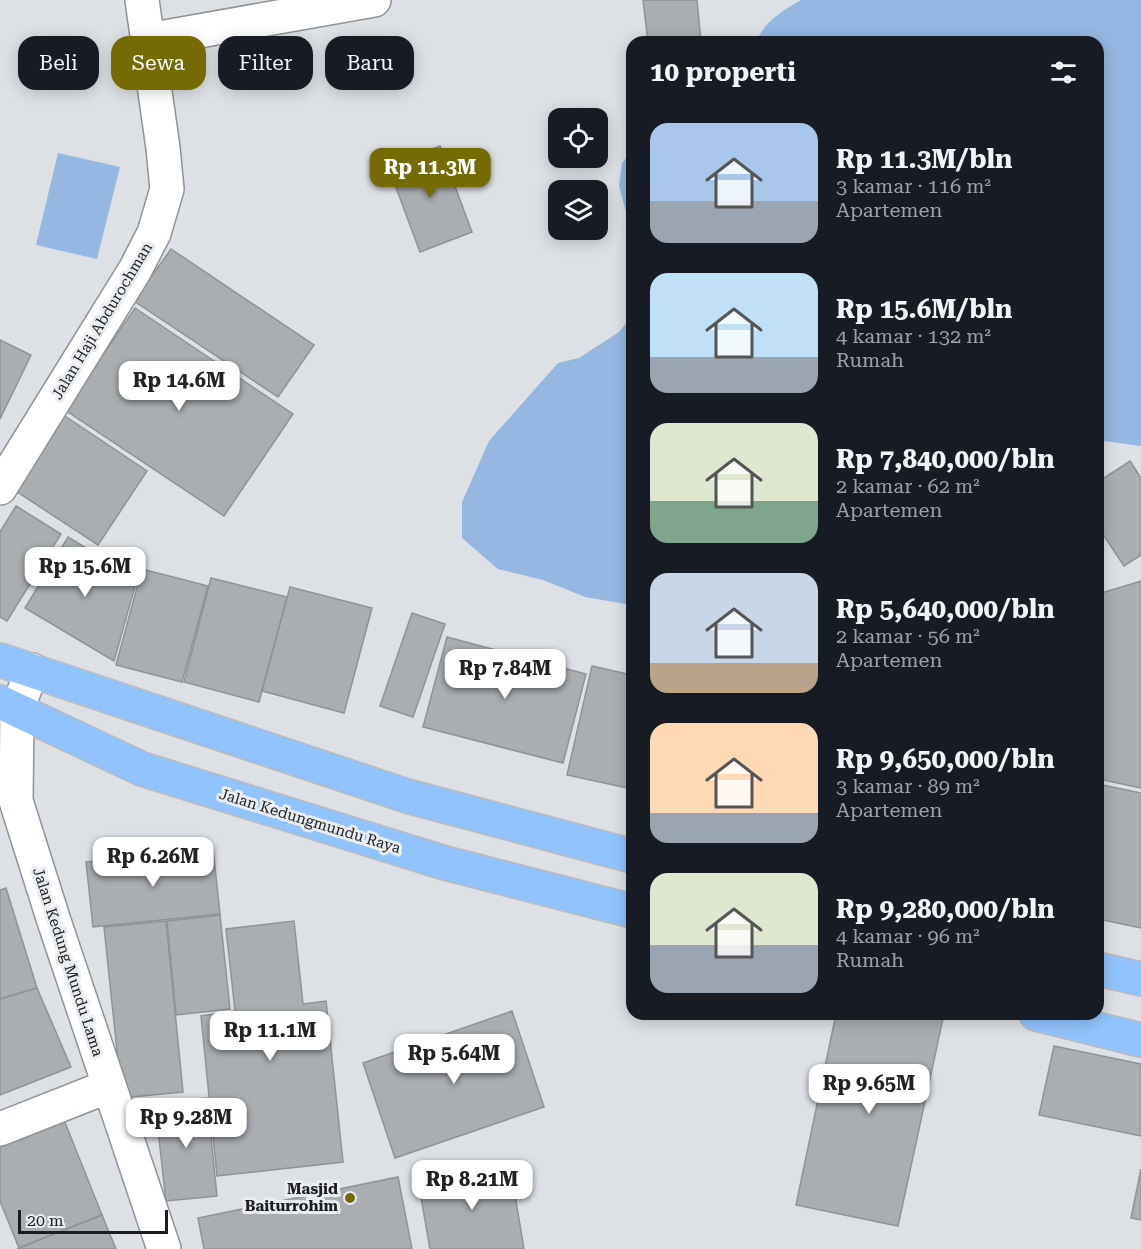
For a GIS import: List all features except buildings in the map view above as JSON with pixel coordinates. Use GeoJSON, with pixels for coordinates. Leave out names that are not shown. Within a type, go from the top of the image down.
{"type":"FeatureCollection","features":[{"type":"Feature","properties":{"kind":"main road"},"geometry":{"type":"LineString","coordinates":[[0,660],[407,795],[626,854]]}},
{"type":"Feature","properties":{"kind":"main road","name":"Jalan Kedungmundu Raya"},"geometry":{"type":"LineString","coordinates":[[8,706],[142,770],[445,863],[626,909]]}},
{"type":"Feature","properties":{"kind":"main road"},"geometry":{"type":"LineString","coordinates":[[1104,970],[1141,979]]}},
{"type":"Feature","properties":{"kind":"main road"},"geometry":{"type":"LineString","coordinates":[[1060,1020],[1141,1040]]}},
{"type":"Feature","properties":{"kind":"street","name":"Jalan Haji Abdurochman"},"geometry":{"type":"LineString","coordinates":[[142,0],[147,36]]}},
{"type":"Feature","properties":{"kind":"street"},"geometry":{"type":"LineString","coordinates":[[171,36],[374,0]]}},
{"type":"Feature","properties":{"kind":"street","name":"Jalan Haji Abdurochman"},"geometry":{"type":"LineString","coordinates":[[0,488],[135,270],[154,233],[167,189],[154,90]]}},
{"type":"Feature","properties":{"kind":"street","name":"Jalan Kedung Mundu Lama"},"geometry":{"type":"LineString","coordinates":[[32,670],[8,706],[8,803],[53,918],[164,1249]]}},
{"type":"Feature","properties":{"kind":"street"},"geometry":{"type":"LineString","coordinates":[[0,1129],[109,1086]]}},
{"type":"Feature","properties":{"kind":"shaded area"},"geometry":{"type":"Polygon","coordinates":[[[801,0],[1141,0],[1141,446],[1104,441],[1104,36],[759,36],[769,22],[801,0]]]}},
{"type":"Feature","properties":{"kind":"shaded area"},"geometry":{"type":"Polygon","coordinates":[[[58,153],[120,167],[97,259],[36,245],[58,153]]]}},
{"type":"Feature","properties":{"kind":"shaded area"},"geometry":{"type":"Polygon","coordinates":[[[626,158],[626,212],[619,186],[622,163],[626,158]]]}},
{"type":"Feature","properties":{"kind":"shaded area"},"geometry":{"type":"Polygon","coordinates":[[[626,323],[626,604],[585,597],[543,580],[498,569],[462,538],[462,502],[489,441],[558,363],[579,358],[619,332],[626,323]]]}},
{"type":"Feature","properties":{"kind":"place","name":"Masjid Baiturrohim"},"geometry":{"type":"Point","coordinates":[350,1198]}}]}
